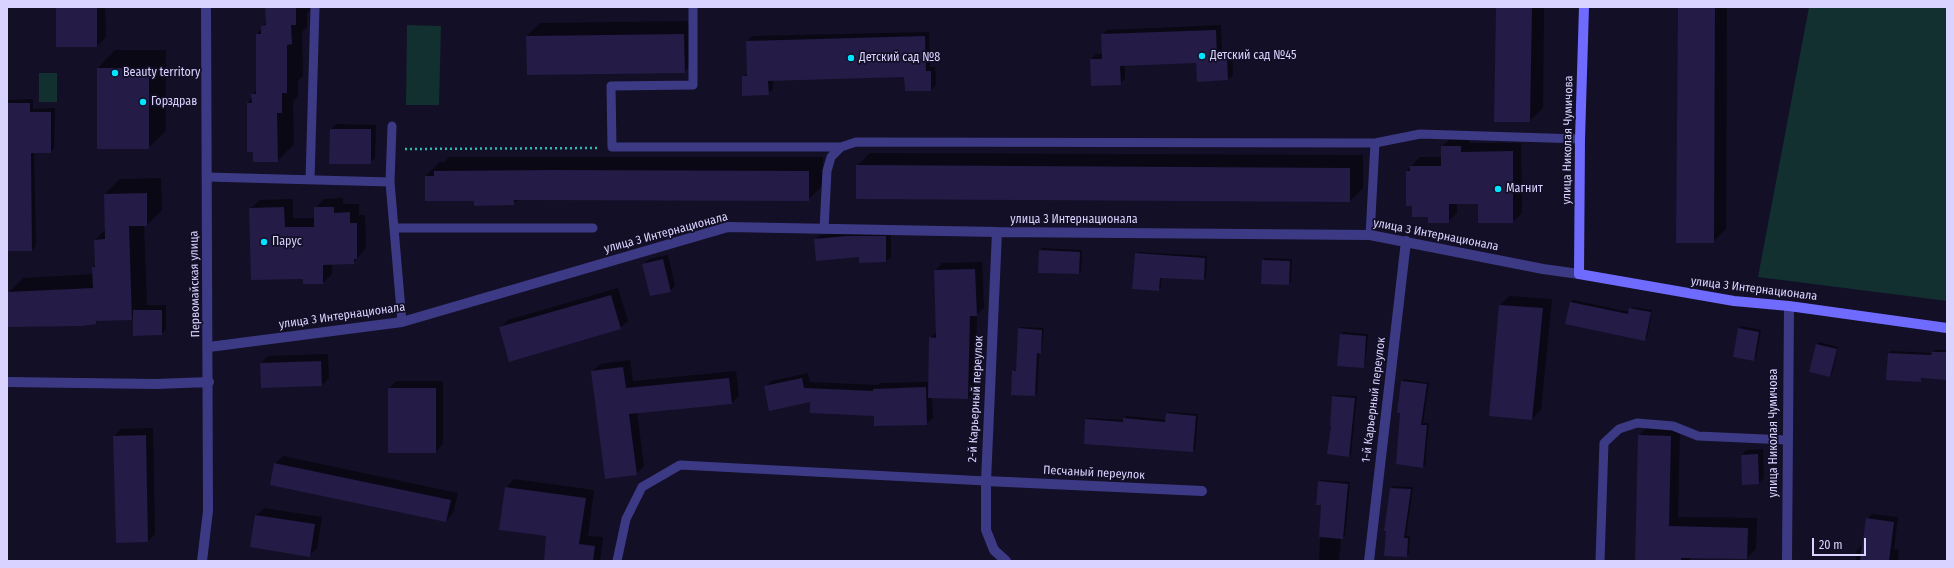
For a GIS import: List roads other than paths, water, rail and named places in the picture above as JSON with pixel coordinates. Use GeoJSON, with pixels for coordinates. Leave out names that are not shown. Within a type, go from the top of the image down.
{"type":"FeatureCollection","features":[{"type":"Feature","properties":{"kind":"street","name":"Первомайская улица"},"geometry":{"type":"LineString","coordinates":[[202,561],[208,511],[209,382],[206,177],[206,7]]}},
{"type":"Feature","properties":{"kind":"street","name":"улица Николая Чумичова"},"geometry":{"type":"LineString","coordinates":[[1579,274],[1580,139],[1584,7]]}},
{"type":"Feature","properties":{"kind":"street","name":"улица 3 Интернационала"},"geometry":{"type":"LineString","coordinates":[[209,347],[402,322],[728,227],[997,232],[1370,235],[1542,269],[1734,301],[1789,306],[1947,328]]}},
{"type":"Feature","properties":{"kind":"street","name":"2-й Карьерный переулок"},"geometry":{"type":"LineString","coordinates":[[997,232],[986,481],[986,530],[994,550],[1006,561]]}},
{"type":"Feature","properties":{"kind":"street","name":"1-й Карьерный переулок"},"geometry":{"type":"LineString","coordinates":[[1369,561],[1406,241]]}},
{"type":"Feature","properties":{"kind":"street","name":"улица Николая Чумичова"},"geometry":{"type":"LineString","coordinates":[[1787,561],[1786,440],[1789,306]]}},
{"type":"Feature","properties":{"kind":"street"},"geometry":{"type":"LineString","coordinates":[[7,382],[156,384],[209,382]]}},
{"type":"Feature","properties":{"kind":"street","name":"Песчаный переулок"},"geometry":{"type":"LineString","coordinates":[[986,481],[1202,491]]}},
{"type":"Feature","properties":{"kind":"lane"},"geometry":{"type":"LineString","coordinates":[[310,180],[315,7]]}},
{"type":"Feature","properties":{"kind":"lane"},"geometry":{"type":"LineString","coordinates":[[693,7],[693,85],[611,86],[612,148],[841,147],[856,142],[1375,143],[1420,134],[1580,139]]}},
{"type":"Feature","properties":{"kind":"lane"},"geometry":{"type":"LineString","coordinates":[[392,126],[390,182],[402,322]]}},
{"type":"Feature","properties":{"kind":"lane"},"geometry":{"type":"LineString","coordinates":[[1370,235],[1375,143]]}},
{"type":"Feature","properties":{"kind":"lane"},"geometry":{"type":"LineString","coordinates":[[824,229],[827,171],[831,157],[841,147]]}},
{"type":"Feature","properties":{"kind":"lane"},"geometry":{"type":"LineString","coordinates":[[206,177],[390,182]]}},
{"type":"Feature","properties":{"kind":"lane"},"geometry":{"type":"LineString","coordinates":[[394,228],[593,228]]}},
{"type":"Feature","properties":{"kind":"lane"},"geometry":{"type":"LineString","coordinates":[[1600,561],[1604,443],[1619,429],[1637,423],[1673,426],[1698,436],[1786,440]]}},
{"type":"Feature","properties":{"kind":"lane"},"geometry":{"type":"LineString","coordinates":[[617,561],[626,519],[642,487],[680,465],[986,481]]}},
{"type":"Feature","properties":{"kind":"place","name":"Детский сад №45"},"geometry":{"type":"Point","coordinates":[1202,56]}},
{"type":"Feature","properties":{"kind":"place","name":"Детский сад №8"},"geometry":{"type":"Point","coordinates":[851,58]}},
{"type":"Feature","properties":{"kind":"place","name":"Beauty territory"},"geometry":{"type":"Point","coordinates":[115,73]}},
{"type":"Feature","properties":{"kind":"place","name":"Горздрав"},"geometry":{"type":"Point","coordinates":[143,102]}},
{"type":"Feature","properties":{"kind":"place","name":"Магнит"},"geometry":{"type":"Point","coordinates":[1498,189]}},
{"type":"Feature","properties":{"kind":"place","name":"Парус"},"geometry":{"type":"Point","coordinates":[264,242]}}]}
